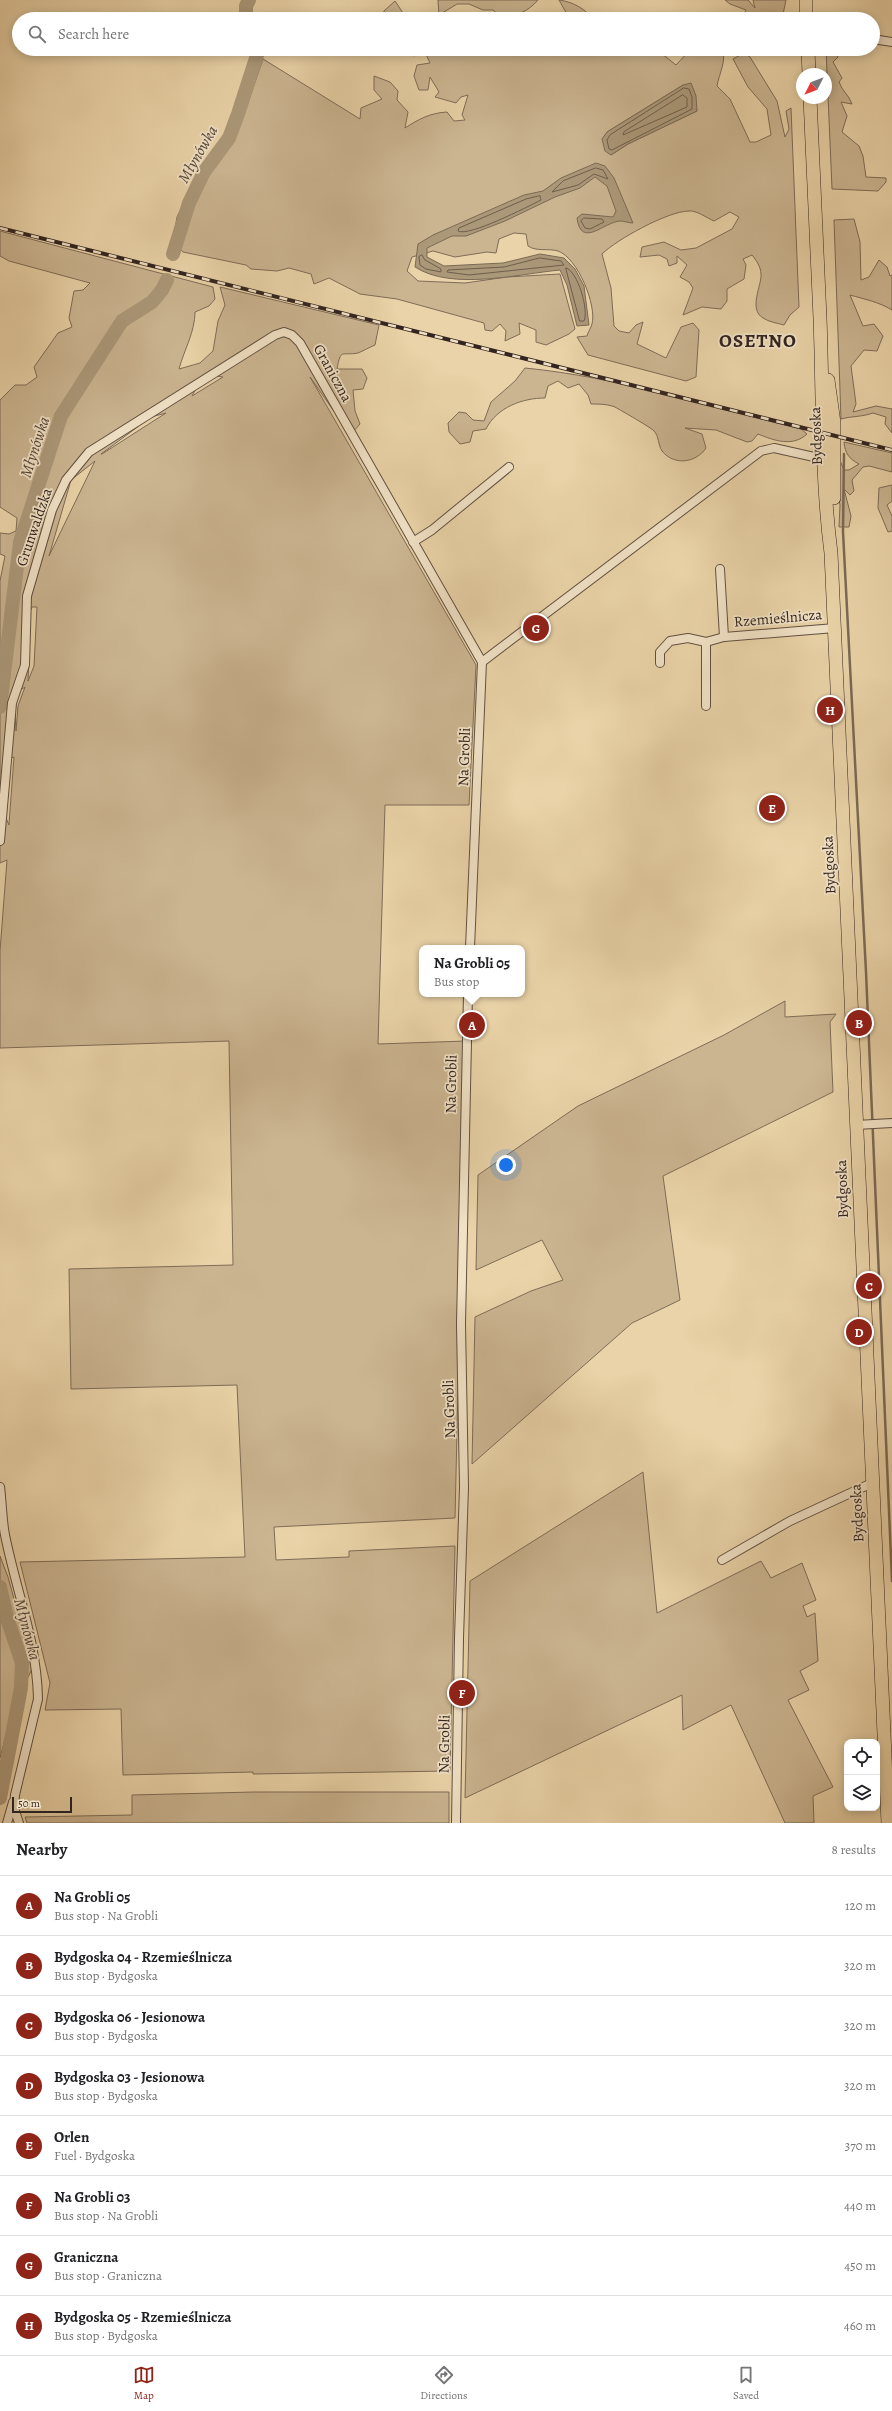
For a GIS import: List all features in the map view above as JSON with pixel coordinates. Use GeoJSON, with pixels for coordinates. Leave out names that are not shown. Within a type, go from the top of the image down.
{"type":"FeatureCollection","features":[{"type":"Feature","properties":{"kind":"main road"},"geometry":{"type":"LineString","coordinates":[[806,0],[806,12]]}},
{"type":"Feature","properties":{"kind":"main road"},"geometry":{"type":"LineString","coordinates":[[808,56],[809,68]]}},
{"type":"Feature","properties":{"kind":"main road","name":"Bydgoska"},"geometry":{"type":"LineString","coordinates":[[810,104],[820,319],[823,459],[826,512],[831,553],[888,1823]]}},
{"type":"Feature","properties":{"kind":"main road","name":"Bydgoska"},"geometry":{"type":"LineString","coordinates":[[820,319],[834,423],[834,512],[831,553]]}},
{"type":"Feature","properties":{"kind":"street"},"geometry":{"type":"LineString","coordinates":[[880,40],[892,42]]}},
{"type":"Feature","properties":{"kind":"street","name":"Grunwaldzka"},"geometry":{"type":"LineString","coordinates":[[0,841],[12,703],[25,665],[27,596],[52,510],[66,480],[89,452],[275,335],[284,332],[292,335],[300,343]]}},
{"type":"Feature","properties":{"kind":"street","name":"Graniczna"},"geometry":{"type":"LineString","coordinates":[[300,343],[412,542],[482,662]]}},
{"type":"Feature","properties":{"kind":"street"},"geometry":{"type":"LineString","coordinates":[[482,662],[761,451],[774,448],[823,459],[834,474]]}},
{"type":"Feature","properties":{"kind":"street"},"geometry":{"type":"LineString","coordinates":[[412,542],[432,530],[509,467]]}},
{"type":"Feature","properties":{"kind":"street","name":"Rzemieślnicza"},"geometry":{"type":"LineString","coordinates":[[720,569],[724,637]]}},
{"type":"Feature","properties":{"kind":"street","name":"Rzemieślnicza"},"geometry":{"type":"LineString","coordinates":[[660,663],[660,652],[670,642],[688,638],[706,642],[724,637],[834,628]]}},
{"type":"Feature","properties":{"kind":"street"},"geometry":{"type":"LineString","coordinates":[[706,642],[706,706]]}},
{"type":"Feature","properties":{"kind":"street","name":"Na Grobli"},"geometry":{"type":"LineString","coordinates":[[470,945],[482,662]]}},
{"type":"Feature","properties":{"kind":"street","name":"Na Grobli"},"geometry":{"type":"LineString","coordinates":[[456,1823],[459,1638],[464,1487],[461,1324],[468,997]]}},
{"type":"Feature","properties":{"kind":"street"},"geometry":{"type":"LineString","coordinates":[[856,1125],[892,1123]]}},
{"type":"Feature","properties":{"kind":"street"},"geometry":{"type":"LineString","coordinates":[[722,1560],[790,1521],[872,1483]]}},
{"type":"Feature","properties":{"kind":"street"},"geometry":{"type":"LineString","coordinates":[[0,1486],[5,1534],[35,1658],[38,1686],[38,1699],[7,1823]]}},
{"type":"Feature","properties":{"kind":"street"},"geometry":{"type":"LineString","coordinates":[[14,1795],[14,1808],[19,1823]]}},
{"type":"Feature","properties":{"kind":"shaded area"},"geometry":{"type":"Polygon","coordinates":[[[438,0],[538,0],[531,7],[522,12],[495,12],[493,10],[483,10],[469,4],[457,4],[444,12],[439,12],[438,0]]]}},
{"type":"Feature","properties":{"kind":"shaded area"},"geometry":{"type":"Polygon","coordinates":[[[559,0],[578,6],[586,12],[566,12],[559,0]]]}},
{"type":"Feature","properties":{"kind":"shaded area"},"geometry":{"type":"Polygon","coordinates":[[[725,0],[748,0],[755,8],[753,0],[786,0],[783,12],[745,12],[746,10],[730,4],[725,0]]]}},
{"type":"Feature","properties":{"kind":"shaded area"},"geometry":{"type":"Polygon","coordinates":[[[395,1],[402,12],[384,12],[395,1]]]}},
{"type":"Feature","properties":{"kind":"shaded area"},"geometry":{"type":"Polygon","coordinates":[[[427,56],[665,56],[676,65],[684,56],[724,56],[717,86],[730,99],[750,142],[756,142],[771,135],[767,109],[748,87],[733,59],[738,56],[748,56],[777,101],[785,137],[789,129],[786,111],[791,108],[799,307],[790,315],[784,325],[763,318],[759,314],[756,309],[756,303],[761,279],[761,271],[752,255],[743,259],[746,265],[744,279],[727,289],[727,301],[721,309],[702,307],[683,315],[693,288],[689,282],[680,277],[687,265],[677,256],[677,263],[669,266],[667,259],[659,255],[640,257],[642,247],[664,242],[681,250],[696,248],[732,229],[739,217],[730,212],[714,221],[692,211],[680,212],[656,221],[630,234],[602,254],[611,288],[614,326],[619,331],[629,333],[636,325],[643,322],[637,344],[666,358],[681,327],[693,323],[699,330],[696,377],[686,381],[588,355],[577,337],[587,336],[592,324],[592,306],[579,272],[565,255],[558,251],[535,249],[528,246],[526,234],[514,233],[499,239],[496,253],[487,252],[455,257],[433,251],[412,257],[407,271],[418,281],[465,283],[507,277],[560,274],[575,329],[569,334],[546,345],[536,342],[536,330],[519,323],[520,334],[505,341],[506,331],[500,324],[492,331],[485,330],[484,323],[397,299],[360,294],[329,278],[314,284],[311,274],[289,268],[277,271],[251,269],[246,265],[183,252],[173,241],[177,217],[201,167],[228,135],[237,114],[243,117],[263,59],[360,119],[361,108],[382,99],[374,90],[374,76],[390,82],[398,91],[397,100],[408,112],[405,128],[425,117],[447,112],[454,121],[465,120],[462,115],[468,95],[461,97],[456,103],[435,97],[439,92],[430,77],[428,90],[419,90],[414,76],[417,65],[430,63],[427,56]],[[683,85],[607,132],[611,155],[628,144],[697,111],[683,85]]]}},
{"type":"Feature","properties":{"kind":"shaded area"},"geometry":{"type":"Polygon","coordinates":[[[826,56],[838,56],[833,62],[842,78],[839,82],[852,104],[841,102],[847,116],[842,132],[859,146],[863,156],[866,177],[886,178],[886,182],[878,191],[832,189],[828,104],[832,104],[832,68],[827,68],[826,56]]]}},
{"type":"Feature","properties":{"kind":"shaded area"},"geometry":{"type":"Polygon","coordinates":[[[854,219],[860,242],[861,280],[869,277],[879,260],[887,267],[890,276],[892,275],[892,310],[877,303],[850,295],[863,326],[874,324],[883,336],[877,351],[864,350],[851,366],[856,404],[853,412],[876,406],[892,409],[892,433],[885,424],[886,417],[873,413],[841,419],[834,220],[854,219]]]}},
{"type":"Feature","properties":{"kind":"shaded area"},"geometry":{"type":"Polygon","coordinates":[[[0,231],[213,287],[215,299],[209,306],[195,312],[193,327],[179,369],[200,363],[213,351],[218,321],[225,305],[220,287],[379,325],[375,345],[358,353],[343,354],[338,362],[337,369],[362,369],[367,378],[363,389],[353,390],[355,411],[360,424],[352,433],[347,430],[310,377],[476,665],[469,805],[385,805],[378,1044],[466,1041],[455,1518],[274,1527],[276,1560],[349,1557],[349,1551],[455,1546],[450,1771],[253,1774],[253,1772],[123,1775],[121,1709],[45,1710],[50,1683],[20,1562],[245,1557],[237,1385],[71,1389],[69,1269],[233,1265],[229,1041],[0,1048],[0,951],[7,860],[0,863],[0,581],[5,556],[0,554],[0,533],[9,534],[16,531],[17,518],[0,507],[0,400],[15,385],[26,385],[37,377],[34,367],[58,333],[72,327],[69,318],[74,291],[83,290],[90,283],[9,261],[0,256],[0,231]],[[215,376],[198,385],[192,396],[223,377],[215,376]],[[166,413],[151,417],[102,454],[166,413]],[[95,461],[71,480],[49,556],[95,461]],[[32,607],[23,627],[29,660],[28,681],[34,666],[37,607],[32,607]],[[25,687],[14,694],[16,731],[18,706],[25,687]],[[14,757],[5,760],[3,811],[9,825],[14,757]]]}},
{"type":"Feature","properties":{"kind":"shaded area"},"geometry":{"type":"Polygon","coordinates":[[[525,368],[560,372],[629,385],[801,429],[807,434],[802,438],[790,442],[784,442],[758,434],[752,441],[747,442],[716,430],[685,428],[702,434],[706,448],[697,457],[685,461],[679,461],[667,456],[662,451],[656,433],[648,426],[615,407],[591,404],[588,395],[579,384],[568,388],[558,381],[548,386],[545,398],[537,398],[511,405],[497,415],[486,429],[473,431],[470,442],[460,444],[449,432],[448,423],[459,412],[466,413],[473,420],[484,421],[491,402],[515,381],[525,368]]]}},
{"type":"Feature","properties":{"kind":"shaded area"},"geometry":{"type":"Polygon","coordinates":[[[844,442],[892,453],[892,472],[869,466],[863,467],[852,480],[854,491],[850,495],[844,489],[851,516],[849,527],[839,527],[840,505],[836,485],[839,458],[844,470],[849,470],[859,464],[848,455],[844,442]]]}},
{"type":"Feature","properties":{"kind":"shaded area"},"geometry":{"type":"Polygon","coordinates":[[[892,485],[892,501],[887,505],[892,516],[892,531],[888,532],[878,508],[879,488],[892,485]]]}},
{"type":"Feature","properties":{"kind":"shaded area"},"geometry":{"type":"Polygon","coordinates":[[[785,1001],[785,1017],[836,1014],[830,1022],[833,1092],[663,1176],[680,1300],[632,1323],[472,1464],[475,1317],[531,1291],[563,1280],[542,1240],[476,1270],[478,1175],[578,1106],[724,1035],[785,1001]]]}},
{"type":"Feature","properties":{"kind":"shaded area"},"geometry":{"type":"Polygon","coordinates":[[[643,1472],[657,1613],[761,1561],[771,1578],[802,1563],[816,1600],[803,1606],[807,1617],[815,1613],[818,1661],[800,1671],[809,1690],[788,1700],[833,1787],[813,1796],[814,1823],[785,1823],[731,1705],[683,1730],[682,1695],[465,1798],[470,1581],[643,1472]]]}},
{"type":"Feature","properties":{"kind":"shaded area"},"geometry":{"type":"Polygon","coordinates":[[[0,1556],[8,1577],[33,1667],[13,1708],[0,1758],[0,1556]]]}},
{"type":"Feature","properties":{"kind":"shaded area"},"geometry":{"type":"Polygon","coordinates":[[[254,1792],[449,1792],[449,1823],[27,1823],[25,1817],[132,1815],[132,1795],[254,1792]]]}},
{"type":"Feature","properties":{"kind":"water"},"geometry":{"type":"Polygon","coordinates":[[[691,83],[696,96],[697,111],[628,144],[611,155],[605,151],[602,139],[607,132],[683,85],[691,83]]]}},
{"type":"Feature","properties":{"kind":"water"},"geometry":{"type":"Polygon","coordinates":[[[596,163],[605,166],[614,178],[633,223],[620,221],[614,222],[594,232],[583,232],[579,227],[577,218],[582,214],[613,217],[616,211],[607,186],[595,177],[580,188],[555,197],[505,221],[466,236],[452,236],[427,248],[427,257],[444,266],[503,263],[540,254],[564,258],[575,269],[584,286],[589,325],[577,326],[567,285],[560,270],[466,280],[430,274],[415,267],[418,244],[433,235],[524,195],[543,191],[561,178],[596,163]]]}},
{"type":"Feature","properties":{"kind":"waterway","name":"Młynówka"},"geometry":{"type":"LineString","coordinates":[[246,12],[246,6],[249,0]]}},
{"type":"Feature","properties":{"kind":"waterway","name":"Młynówka"},"geometry":{"type":"LineString","coordinates":[[173,254],[189,203],[204,172],[229,138],[257,56]]}},
{"type":"Feature","properties":{"kind":"waterway","name":"Młynówka"},"geometry":{"type":"LineString","coordinates":[[0,707],[20,542],[61,416],[122,321],[152,302],[162,290],[167,280]]}},
{"type":"Feature","properties":{"kind":"waterway"},"geometry":{"type":"LineString","coordinates":[[844,454],[843,532],[866,972],[892,1581]]}},
{"type":"Feature","properties":{"kind":"waterway","name":"Młynówka"},"geometry":{"type":"LineString","coordinates":[[0,1587],[7,1618],[22,1663],[21,1688],[0,1798]]}},
{"type":"Feature","properties":{"kind":"railway"},"geometry":{"type":"LineString","coordinates":[[0,228],[892,450]]}},
{"type":"Feature","properties":{"kind":"place","name":"Graniczna"},"geometry":{"type":"Point","coordinates":[536,628]}},
{"type":"Feature","properties":{"kind":"place","name":"Bydgoska 05 - Rzemieślnicza"},"geometry":{"type":"Point","coordinates":[830,710]}},
{"type":"Feature","properties":{"kind":"place","name":"Orlen"},"geometry":{"type":"Point","coordinates":[772,808]}},
{"type":"Feature","properties":{"kind":"place","name":"Bydgoska 04 - Rzemieślnicza"},"geometry":{"type":"Point","coordinates":[859,1023]}},
{"type":"Feature","properties":{"kind":"place","name":"Na Grobli 05"},"geometry":{"type":"Point","coordinates":[472,1025]}},
{"type":"Feature","properties":{"kind":"place","name":"Bydgoska 06 - Jesionowa"},"geometry":{"type":"Point","coordinates":[869,1286]}},
{"type":"Feature","properties":{"kind":"place","name":"Bydgoska 03 - Jesionowa"},"geometry":{"type":"Point","coordinates":[859,1332]}},
{"type":"Feature","properties":{"kind":"place","name":"Na Grobli 03"},"geometry":{"type":"Point","coordinates":[462,1693]}},
{"type":"Feature","properties":{"kind":"district","name":"OSETNO"},"geometry":{"type":"Point","coordinates":[758,340]}}]}
